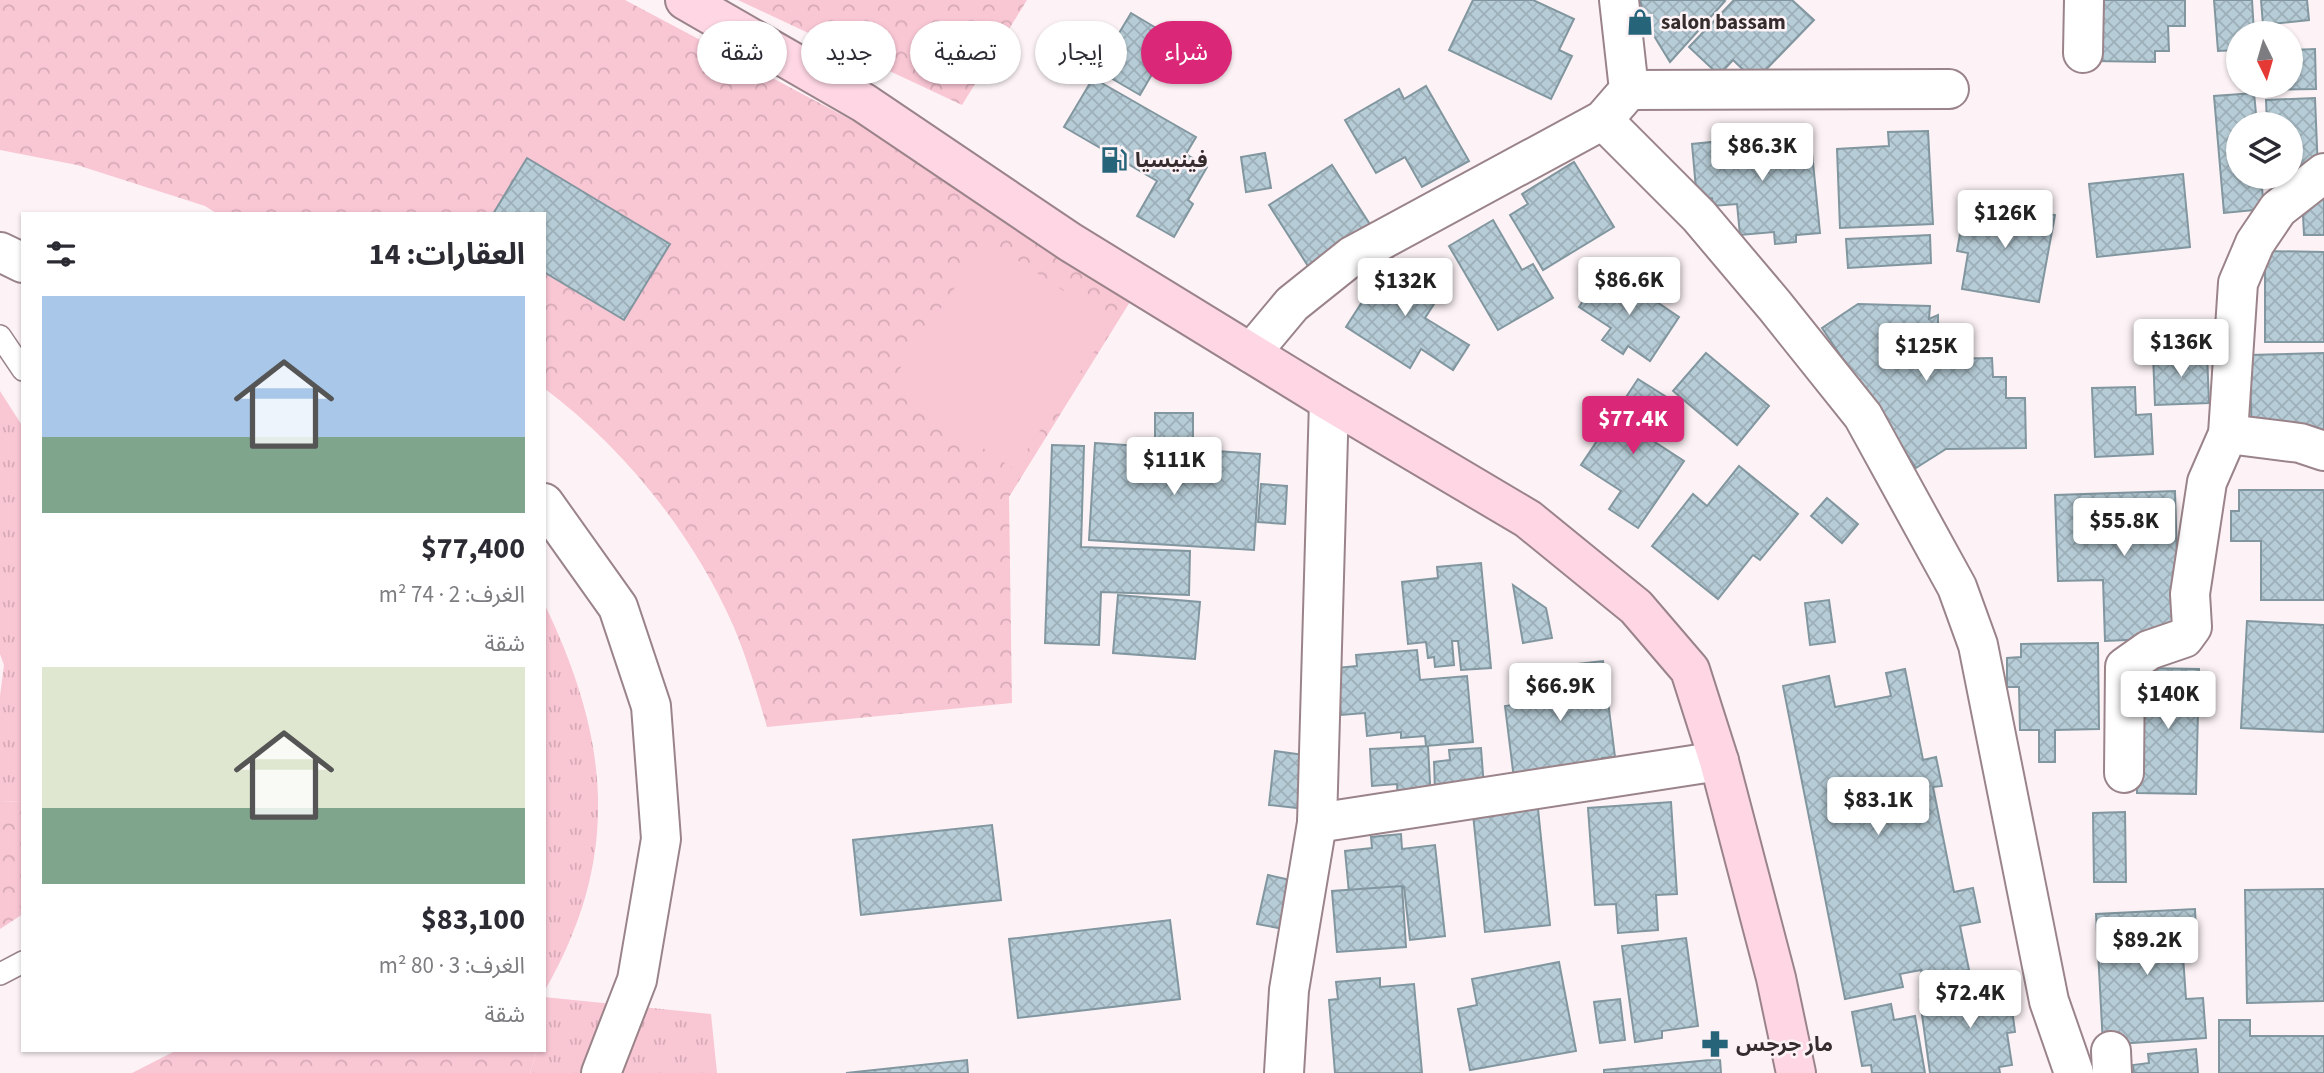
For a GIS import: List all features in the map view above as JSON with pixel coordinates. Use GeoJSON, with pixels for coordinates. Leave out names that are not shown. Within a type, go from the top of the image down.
{"type":"FeatureCollection","features":[{"type":"Feature","properties":{"kind":"main road"},"geometry":{"type":"LineString","coordinates":[[685,0],[864,103],[1070,242],[1251,354],[1528,519],[1636,607],[1690,670],[1719,761],[1776,978],[1796,1073]]}},
{"type":"Feature","properties":{"kind":"street"},"geometry":{"type":"LineString","coordinates":[[1251,354],[1292,304],[1352,256],[1603,120],[1629,90],[1619,0]]}},
{"type":"Feature","properties":{"kind":"street"},"geometry":{"type":"LineString","coordinates":[[2083,53],[2084,0]]}},
{"type":"Feature","properties":{"kind":"street"},"geometry":{"type":"LineString","coordinates":[[1629,90],[1949,89]]}},
{"type":"Feature","properties":{"kind":"street"},"geometry":{"type":"LineString","coordinates":[[1603,120],[1699,216],[1863,416],[1957,587],[1980,657],[2049,1002],[2074,1073]]}},
{"type":"Feature","properties":{"kind":"street"},"geometry":{"type":"LineString","coordinates":[[2124,773],[2125,667],[2149,650],[2184,638],[2192,626],[2190,594],[2207,482],[2228,434],[2238,283],[2255,243],[2278,209],[2324,173]]}},
{"type":"Feature","properties":{"kind":"street"},"geometry":{"type":"LineString","coordinates":[[0,252],[21,262]]}},
{"type":"Feature","properties":{"kind":"street"},"geometry":{"type":"LineString","coordinates":[[1284,1073],[1289,990],[1317,823],[1329,401]]}},
{"type":"Feature","properties":{"kind":"street"},"geometry":{"type":"LineString","coordinates":[[2228,434],[2300,443],[2324,451]]}},
{"type":"Feature","properties":{"kind":"street"},"geometry":{"type":"LineString","coordinates":[[546,506],[618,607],[651,706],[661,839],[637,980],[601,1073]]}},
{"type":"Feature","properties":{"kind":"street"},"geometry":{"type":"LineString","coordinates":[[1317,823],[1719,761]]}},
{"type":"Feature","properties":{"kind":"lane"},"geometry":{"type":"LineString","coordinates":[[0,336],[21,367]]}},
{"type":"Feature","properties":{"kind":"lane"},"geometry":{"type":"LineString","coordinates":[[0,974],[21,963]]}},
{"type":"Feature","properties":{"kind":"green space"},"geometry":{"type":"Polygon","coordinates":[[[0,0],[625,0],[697,38],[697,84],[784,84],[1146,276],[1009,497],[1012,703],[767,727],[733,625],[698,558],[677,526],[629,466],[574,412],[546,390],[546,212],[214,212],[205,206],[77,165],[0,150],[0,0]]]}},
{"type":"Feature","properties":{"kind":"green space"},"geometry":{"type":"Polygon","coordinates":[[[738,0],[1027,0],[1014,21],[910,21],[910,81],[896,74],[896,21],[801,21],[801,30],[738,0]]]}},
{"type":"Feature","properties":{"kind":"green space"},"geometry":{"type":"Polygon","coordinates":[[[917,84],[975,84],[962,105],[917,84]]]}},
{"type":"Feature","properties":{"kind":"green space"},"geometry":{"type":"Polygon","coordinates":[[[987,240],[1113,324],[1014,469],[889,385],[987,240]]]}},
{"type":"Feature","properties":{"kind":"green space"},"geometry":{"type":"Polygon","coordinates":[[[0,391],[21,424],[21,802],[0,801],[0,696],[4,665],[0,654],[0,391]]]}},
{"type":"Feature","properties":{"kind":"green space"},"geometry":{"type":"Polygon","coordinates":[[[546,608],[583,703],[594,751],[598,798],[596,846],[586,894],[569,942],[546,988],[546,608]]]}},
{"type":"Feature","properties":{"kind":"green space"},"geometry":{"type":"Polygon","coordinates":[[[0,801],[21,802],[21,915],[0,929],[0,801]]]}},
{"type":"Feature","properties":{"kind":"green space"},"geometry":{"type":"Polygon","coordinates":[[[546,997],[711,1014],[717,1073],[530,1073],[536,1052],[546,1052],[546,997]]]}},
{"type":"Feature","properties":{"kind":"green space"},"geometry":{"type":"Polygon","coordinates":[[[173,1052],[536,1052],[530,1073],[132,1073],[173,1052]]]}},
{"type":"Feature","properties":{"kind":"building"},"geometry":{"type":"Polygon","coordinates":[[[1473,0],[1533,0],[1574,19],[1559,50],[1572,56],[1551,99],[1449,50],[1473,0]]]}},
{"type":"Feature","properties":{"kind":"building"},"geometry":{"type":"Polygon","coordinates":[[[1640,0],[1725,1],[1670,62],[1645,21],[1640,0]]]}},
{"type":"Feature","properties":{"kind":"building"},"geometry":{"type":"Polygon","coordinates":[[[1734,0],[1792,0],[1814,20],[1755,81],[1733,60],[1719,75],[1689,47],[1734,0]]]}},
{"type":"Feature","properties":{"kind":"building"},"geometry":{"type":"Polygon","coordinates":[[[2094,0],[2185,0],[2185,26],[2168,26],[2169,51],[2155,51],[2155,62],[2093,61],[2094,0]]]}},
{"type":"Feature","properties":{"kind":"building"},"geometry":{"type":"Polygon","coordinates":[[[2214,0],[2252,0],[2253,21],[2226,21],[2226,51],[2218,51],[2214,0]]]}},
{"type":"Feature","properties":{"kind":"building"},"geometry":{"type":"Polygon","coordinates":[[[2261,0],[2307,0],[2309,20],[2263,21],[2261,0]]]}},
{"type":"Feature","properties":{"kind":"building"},"geometry":{"type":"Polygon","coordinates":[[[1131,13],[1144,21],[1141,21],[1141,84],[1146,84],[1140,95],[1121,84],[1127,84],[1126,21],[1131,13]]]}},
{"type":"Feature","properties":{"kind":"building"},"geometry":{"type":"Polygon","coordinates":[[[2315,49],[2316,89],[2303,89],[2303,50],[2315,49]]]}},
{"type":"Feature","properties":{"kind":"building"},"geometry":{"type":"Polygon","coordinates":[[[1089,84],[1103,84],[1196,137],[1186,154],[1207,167],[1188,200],[1193,204],[1174,237],[1137,216],[1157,181],[1064,127],[1089,84]]]}},
{"type":"Feature","properties":{"kind":"building"},"geometry":{"type":"Polygon","coordinates":[[[1426,86],[1469,161],[1422,187],[1405,157],[1376,173],[1345,120],[1399,89],[1404,99],[1426,86]]]}},
{"type":"Feature","properties":{"kind":"building"},"geometry":{"type":"Polygon","coordinates":[[[2214,96],[2254,98],[2256,112],[2226,112],[2226,189],[2262,189],[2264,209],[2224,213],[2214,96]]]}},
{"type":"Feature","properties":{"kind":"building"},"geometry":{"type":"Polygon","coordinates":[[[2315,98],[2318,171],[2303,172],[2303,112],[2266,112],[2266,100],[2315,98]]]}},
{"type":"Feature","properties":{"kind":"building"},"geometry":{"type":"Polygon","coordinates":[[[1928,131],[1933,224],[1840,228],[1837,149],[1889,146],[1888,132],[1928,131]]]}},
{"type":"Feature","properties":{"kind":"building"},"geometry":{"type":"Polygon","coordinates":[[[1810,132],[1820,233],[1796,235],[1796,242],[1775,244],[1774,232],[1740,235],[1737,204],[1713,206],[1712,198],[1697,200],[1692,144],[1810,132]]]}},
{"type":"Feature","properties":{"kind":"building"},"geometry":{"type":"Polygon","coordinates":[[[1265,153],[1271,188],[1246,192],[1241,157],[1265,153]]]}},
{"type":"Feature","properties":{"kind":"building"},"geometry":{"type":"Polygon","coordinates":[[[527,158],[670,244],[624,320],[546,273],[546,212],[494,212],[527,158]]]}},
{"type":"Feature","properties":{"kind":"building"},"geometry":{"type":"Polygon","coordinates":[[[1574,162],[1614,227],[1543,270],[1510,215],[1528,204],[1522,194],[1574,162]]]}},
{"type":"Feature","properties":{"kind":"building"},"geometry":{"type":"Polygon","coordinates":[[[1332,165],[1371,226],[1308,266],[1269,205],[1332,165]]]}},
{"type":"Feature","properties":{"kind":"building"},"geometry":{"type":"Polygon","coordinates":[[[2183,174],[2190,247],[2097,257],[2089,184],[2183,174]]]}},
{"type":"Feature","properties":{"kind":"building"},"geometry":{"type":"Polygon","coordinates":[[[2324,195],[2324,235],[2304,235],[2302,196],[2324,195]]]}},
{"type":"Feature","properties":{"kind":"building"},"geometry":{"type":"Polygon","coordinates":[[[1966,200],[2055,215],[2039,302],[1962,289],[1968,253],[1957,251],[1966,200]]]}},
{"type":"Feature","properties":{"kind":"building"},"geometry":{"type":"Polygon","coordinates":[[[1493,220],[1522,270],[1533,264],[1553,298],[1498,330],[1449,246],[1493,220]]]}},
{"type":"Feature","properties":{"kind":"building"},"geometry":{"type":"Polygon","coordinates":[[[1930,235],[1931,263],[1848,268],[1846,239],[1930,235]]]}},
{"type":"Feature","properties":{"kind":"building"},"geometry":{"type":"Polygon","coordinates":[[[2265,251],[2324,252],[2324,342],[2265,342],[2265,251]]]}},
{"type":"Feature","properties":{"kind":"building"},"geometry":{"type":"Polygon","coordinates":[[[1391,257],[1443,290],[1425,318],[1469,345],[1453,370],[1421,349],[1410,368],[1346,327],[1391,257]]]}},
{"type":"Feature","properties":{"kind":"building"},"geometry":{"type":"Polygon","coordinates":[[[1599,277],[1614,287],[1620,277],[1679,317],[1650,361],[1628,346],[1623,354],[1602,340],[1611,328],[1579,307],[1599,277]]]}},
{"type":"Feature","properties":{"kind":"building"},"geometry":{"type":"Polygon","coordinates":[[[1858,304],[1930,306],[1929,319],[1938,315],[1938,359],[1992,358],[1993,377],[2006,377],[2006,398],[2025,398],[2026,448],[1946,449],[1916,468],[1822,328],[1858,304]]]}},
{"type":"Feature","properties":{"kind":"building"},"geometry":{"type":"Polygon","coordinates":[[[1706,353],[1769,406],[1737,445],[1673,391],[1706,353]]]}},
{"type":"Feature","properties":{"kind":"building"},"geometry":{"type":"Polygon","coordinates":[[[2207,353],[2209,403],[2155,405],[2153,354],[2207,353]]]}},
{"type":"Feature","properties":{"kind":"building"},"geometry":{"type":"Polygon","coordinates":[[[2324,353],[2324,437],[2252,433],[2249,355],[2324,353]]]}},
{"type":"Feature","properties":{"kind":"building"},"geometry":{"type":"Polygon","coordinates":[[[1638,379],[1665,396],[1641,433],[1684,461],[1638,528],[1609,509],[1621,491],[1581,465],[1638,379]]]}},
{"type":"Feature","properties":{"kind":"building"},"geometry":{"type":"Polygon","coordinates":[[[2135,387],[2136,415],[2151,414],[2153,454],[2095,457],[2092,388],[2135,387]]]}},
{"type":"Feature","properties":{"kind":"building"},"geometry":{"type":"Polygon","coordinates":[[[1155,413],[1193,413],[1193,443],[1155,442],[1155,413]]]}},
{"type":"Feature","properties":{"kind":"building"},"geometry":{"type":"Polygon","coordinates":[[[1095,443],[1260,454],[1254,550],[1089,540],[1095,443]]]}},
{"type":"Feature","properties":{"kind":"building"},"geometry":{"type":"Polygon","coordinates":[[[1052,445],[1084,446],[1081,547],[1190,551],[1189,595],[1101,592],[1099,645],[1045,643],[1052,445]]]}},
{"type":"Feature","properties":{"kind":"building"},"geometry":{"type":"Polygon","coordinates":[[[1739,466],[1798,514],[1760,560],[1753,555],[1718,599],[1652,546],[1693,494],[1707,506],[1739,466]]]}},
{"type":"Feature","properties":{"kind":"building"},"geometry":{"type":"Polygon","coordinates":[[[1261,484],[1287,486],[1285,524],[1258,522],[1261,484]]]}},
{"type":"Feature","properties":{"kind":"building"},"geometry":{"type":"Polygon","coordinates":[[[2239,490],[2324,490],[2324,600],[2261,600],[2261,541],[2231,541],[2231,511],[2239,511],[2239,490]]]}},
{"type":"Feature","properties":{"kind":"building"},"geometry":{"type":"Polygon","coordinates":[[[2175,491],[2179,627],[2171,638],[2105,641],[2103,580],[2058,581],[2055,495],[2175,491]]]}},
{"type":"Feature","properties":{"kind":"building"},"geometry":{"type":"Polygon","coordinates":[[[1827,498],[1858,524],[1842,543],[1811,516],[1827,498]]]}},
{"type":"Feature","properties":{"kind":"building"},"geometry":{"type":"Polygon","coordinates":[[[1481,563],[1491,668],[1461,670],[1458,641],[1452,641],[1454,665],[1435,667],[1434,657],[1428,658],[1426,642],[1408,644],[1402,582],[1438,578],[1437,567],[1481,563]]]}},
{"type":"Feature","properties":{"kind":"building"},"geometry":{"type":"Polygon","coordinates":[[[1513,585],[1546,608],[1552,638],[1523,643],[1513,585]]]}},
{"type":"Feature","properties":{"kind":"building"},"geometry":{"type":"Polygon","coordinates":[[[1118,595],[1200,602],[1195,659],[1113,653],[1118,595]]]}},
{"type":"Feature","properties":{"kind":"building"},"geometry":{"type":"Polygon","coordinates":[[[1829,600],[1835,642],[1810,645],[1805,603],[1829,600]]]}},
{"type":"Feature","properties":{"kind":"building"},"geometry":{"type":"Polygon","coordinates":[[[2247,621],[2324,625],[2324,732],[2241,728],[2247,621]]]}},
{"type":"Feature","properties":{"kind":"building"},"geometry":{"type":"Polygon","coordinates":[[[2098,643],[2099,729],[2055,730],[2055,762],[2039,762],[2039,730],[2020,730],[2019,687],[2007,687],[2007,658],[2021,657],[2021,644],[2098,643]]]}},
{"type":"Feature","properties":{"kind":"building"},"geometry":{"type":"Polygon","coordinates":[[[1417,650],[1420,680],[1467,676],[1473,742],[1426,746],[1425,736],[1401,738],[1401,732],[1367,736],[1365,713],[1341,715],[1337,668],[1357,666],[1356,655],[1417,650]]]}},
{"type":"Feature","properties":{"kind":"building"},"geometry":{"type":"Polygon","coordinates":[[[1603,661],[1615,757],[1602,758],[1603,768],[1515,787],[1505,706],[1520,704],[1516,671],[1603,661]]]}},
{"type":"Feature","properties":{"kind":"building"},"geometry":{"type":"Polygon","coordinates":[[[2140,668],[2199,669],[2196,794],[2137,793],[2140,668]]]}},
{"type":"Feature","properties":{"kind":"building"},"geometry":{"type":"Polygon","coordinates":[[[1905,669],[1923,760],[1936,757],[1942,786],[1933,787],[1954,892],[1973,888],[1980,922],[1960,926],[1969,970],[1923,979],[1921,970],[1900,974],[1903,987],[1845,999],[1783,686],[1829,676],[1835,707],[1891,696],[1886,673],[1905,669]]]}},
{"type":"Feature","properties":{"kind":"building"},"geometry":{"type":"Polygon","coordinates":[[[1428,746],[1431,801],[1398,802],[1397,784],[1372,786],[1370,749],[1428,746]]]}},
{"type":"Feature","properties":{"kind":"building"},"geometry":{"type":"Polygon","coordinates":[[[1481,748],[1484,788],[1435,791],[1434,762],[1450,760],[1449,750],[1481,748]]]}},
{"type":"Feature","properties":{"kind":"building"},"geometry":{"type":"Polygon","coordinates":[[[1275,751],[1312,756],[1305,809],[1269,805],[1275,751]]]}},
{"type":"Feature","properties":{"kind":"building"},"geometry":{"type":"Polygon","coordinates":[[[1537,799],[1550,925],[1485,932],[1473,814],[1537,799]]]}},
{"type":"Feature","properties":{"kind":"building"},"geometry":{"type":"Polygon","coordinates":[[[1671,802],[1677,894],[1656,895],[1658,930],[1618,933],[1616,904],[1595,905],[1588,808],[1671,802]]]}},
{"type":"Feature","properties":{"kind":"building"},"geometry":{"type":"Polygon","coordinates":[[[2125,812],[2126,882],[2094,882],[2093,813],[2125,812]]]}},
{"type":"Feature","properties":{"kind":"building"},"geometry":{"type":"Polygon","coordinates":[[[992,825],[1001,900],[861,915],[853,840],[992,825]]]}},
{"type":"Feature","properties":{"kind":"building"},"geometry":{"type":"Polygon","coordinates":[[[1401,834],[1402,849],[1435,845],[1445,936],[1410,940],[1404,887],[1349,893],[1345,851],[1372,848],[1371,837],[1401,834]]]}},
{"type":"Feature","properties":{"kind":"building"},"geometry":{"type":"Polygon","coordinates":[[[1268,875],[1295,881],[1284,929],[1257,924],[1268,875]]]}},
{"type":"Feature","properties":{"kind":"building"},"geometry":{"type":"Polygon","coordinates":[[[1402,886],[1406,947],[1337,952],[1332,891],[1402,886]]]}},
{"type":"Feature","properties":{"kind":"building"},"geometry":{"type":"Polygon","coordinates":[[[2324,889],[2324,1001],[2247,1003],[2245,890],[2324,889]]]}},
{"type":"Feature","properties":{"kind":"building"},"geometry":{"type":"Polygon","coordinates":[[[2195,909],[2197,955],[2183,956],[2186,999],[2203,998],[2206,1038],[2103,1045],[2096,914],[2195,909]]]}},
{"type":"Feature","properties":{"kind":"building"},"geometry":{"type":"Polygon","coordinates":[[[1170,920],[1180,999],[1018,1018],[1009,939],[1170,920]]]}},
{"type":"Feature","properties":{"kind":"building"},"geometry":{"type":"Polygon","coordinates":[[[1686,938],[1698,1026],[1662,1031],[1662,1038],[1635,1042],[1622,946],[1686,938]]]}},
{"type":"Feature","properties":{"kind":"building"},"geometry":{"type":"Polygon","coordinates":[[[1559,962],[1576,1051],[1470,1070],[1458,1009],[1477,1005],[1472,979],[1559,962]]]}},
{"type":"Feature","properties":{"kind":"building"},"geometry":{"type":"Polygon","coordinates":[[[2008,977],[2015,1032],[2007,1033],[2012,1065],[1999,1067],[2000,1073],[1930,1073],[1920,1000],[1989,990],[1988,980],[2008,977]]]}},
{"type":"Feature","properties":{"kind":"building"},"geometry":{"type":"Polygon","coordinates":[[[1380,978],[1380,987],[1414,984],[1422,1073],[1335,1073],[1329,1000],[1338,999],[1336,982],[1380,978]]]}},
{"type":"Feature","properties":{"kind":"building"},"geometry":{"type":"Polygon","coordinates":[[[1620,999],[1625,1040],[1600,1043],[1594,1002],[1620,999]]]}},
{"type":"Feature","properties":{"kind":"building"},"geometry":{"type":"Polygon","coordinates":[[[1891,1004],[1894,1020],[1915,1016],[1925,1073],[1872,1073],[1871,1065],[1862,1066],[1852,1012],[1891,1004]]]}},
{"type":"Feature","properties":{"kind":"building"},"geometry":{"type":"Polygon","coordinates":[[[2219,1020],[2250,1020],[2250,1036],[2324,1036],[2324,1073],[2219,1073],[2219,1020]]]}},
{"type":"Feature","properties":{"kind":"building"},"geometry":{"type":"Polygon","coordinates":[[[2196,1049],[2198,1073],[2134,1073],[2133,1065],[2149,1063],[2148,1054],[2196,1049]]]}},
{"type":"Feature","properties":{"kind":"building"},"geometry":{"type":"Polygon","coordinates":[[[1720,1059],[1721,1073],[1604,1073],[1604,1070],[1720,1059]]]}},
{"type":"Feature","properties":{"kind":"building"},"geometry":{"type":"Polygon","coordinates":[[[967,1060],[968,1073],[846,1073],[967,1060]]]}},
{"type":"Feature","properties":{"kind":"place","name":"salon bassam"},"geometry":{"type":"Point","coordinates":[1640,22]}},
{"type":"Feature","properties":{"kind":"place","name":"فينيسيا"},"geometry":{"type":"Point","coordinates":[1114,160]}},
{"type":"Feature","properties":{"kind":"place","name":"مار جرجس"},"geometry":{"type":"Point","coordinates":[1715,1044]}}]}
